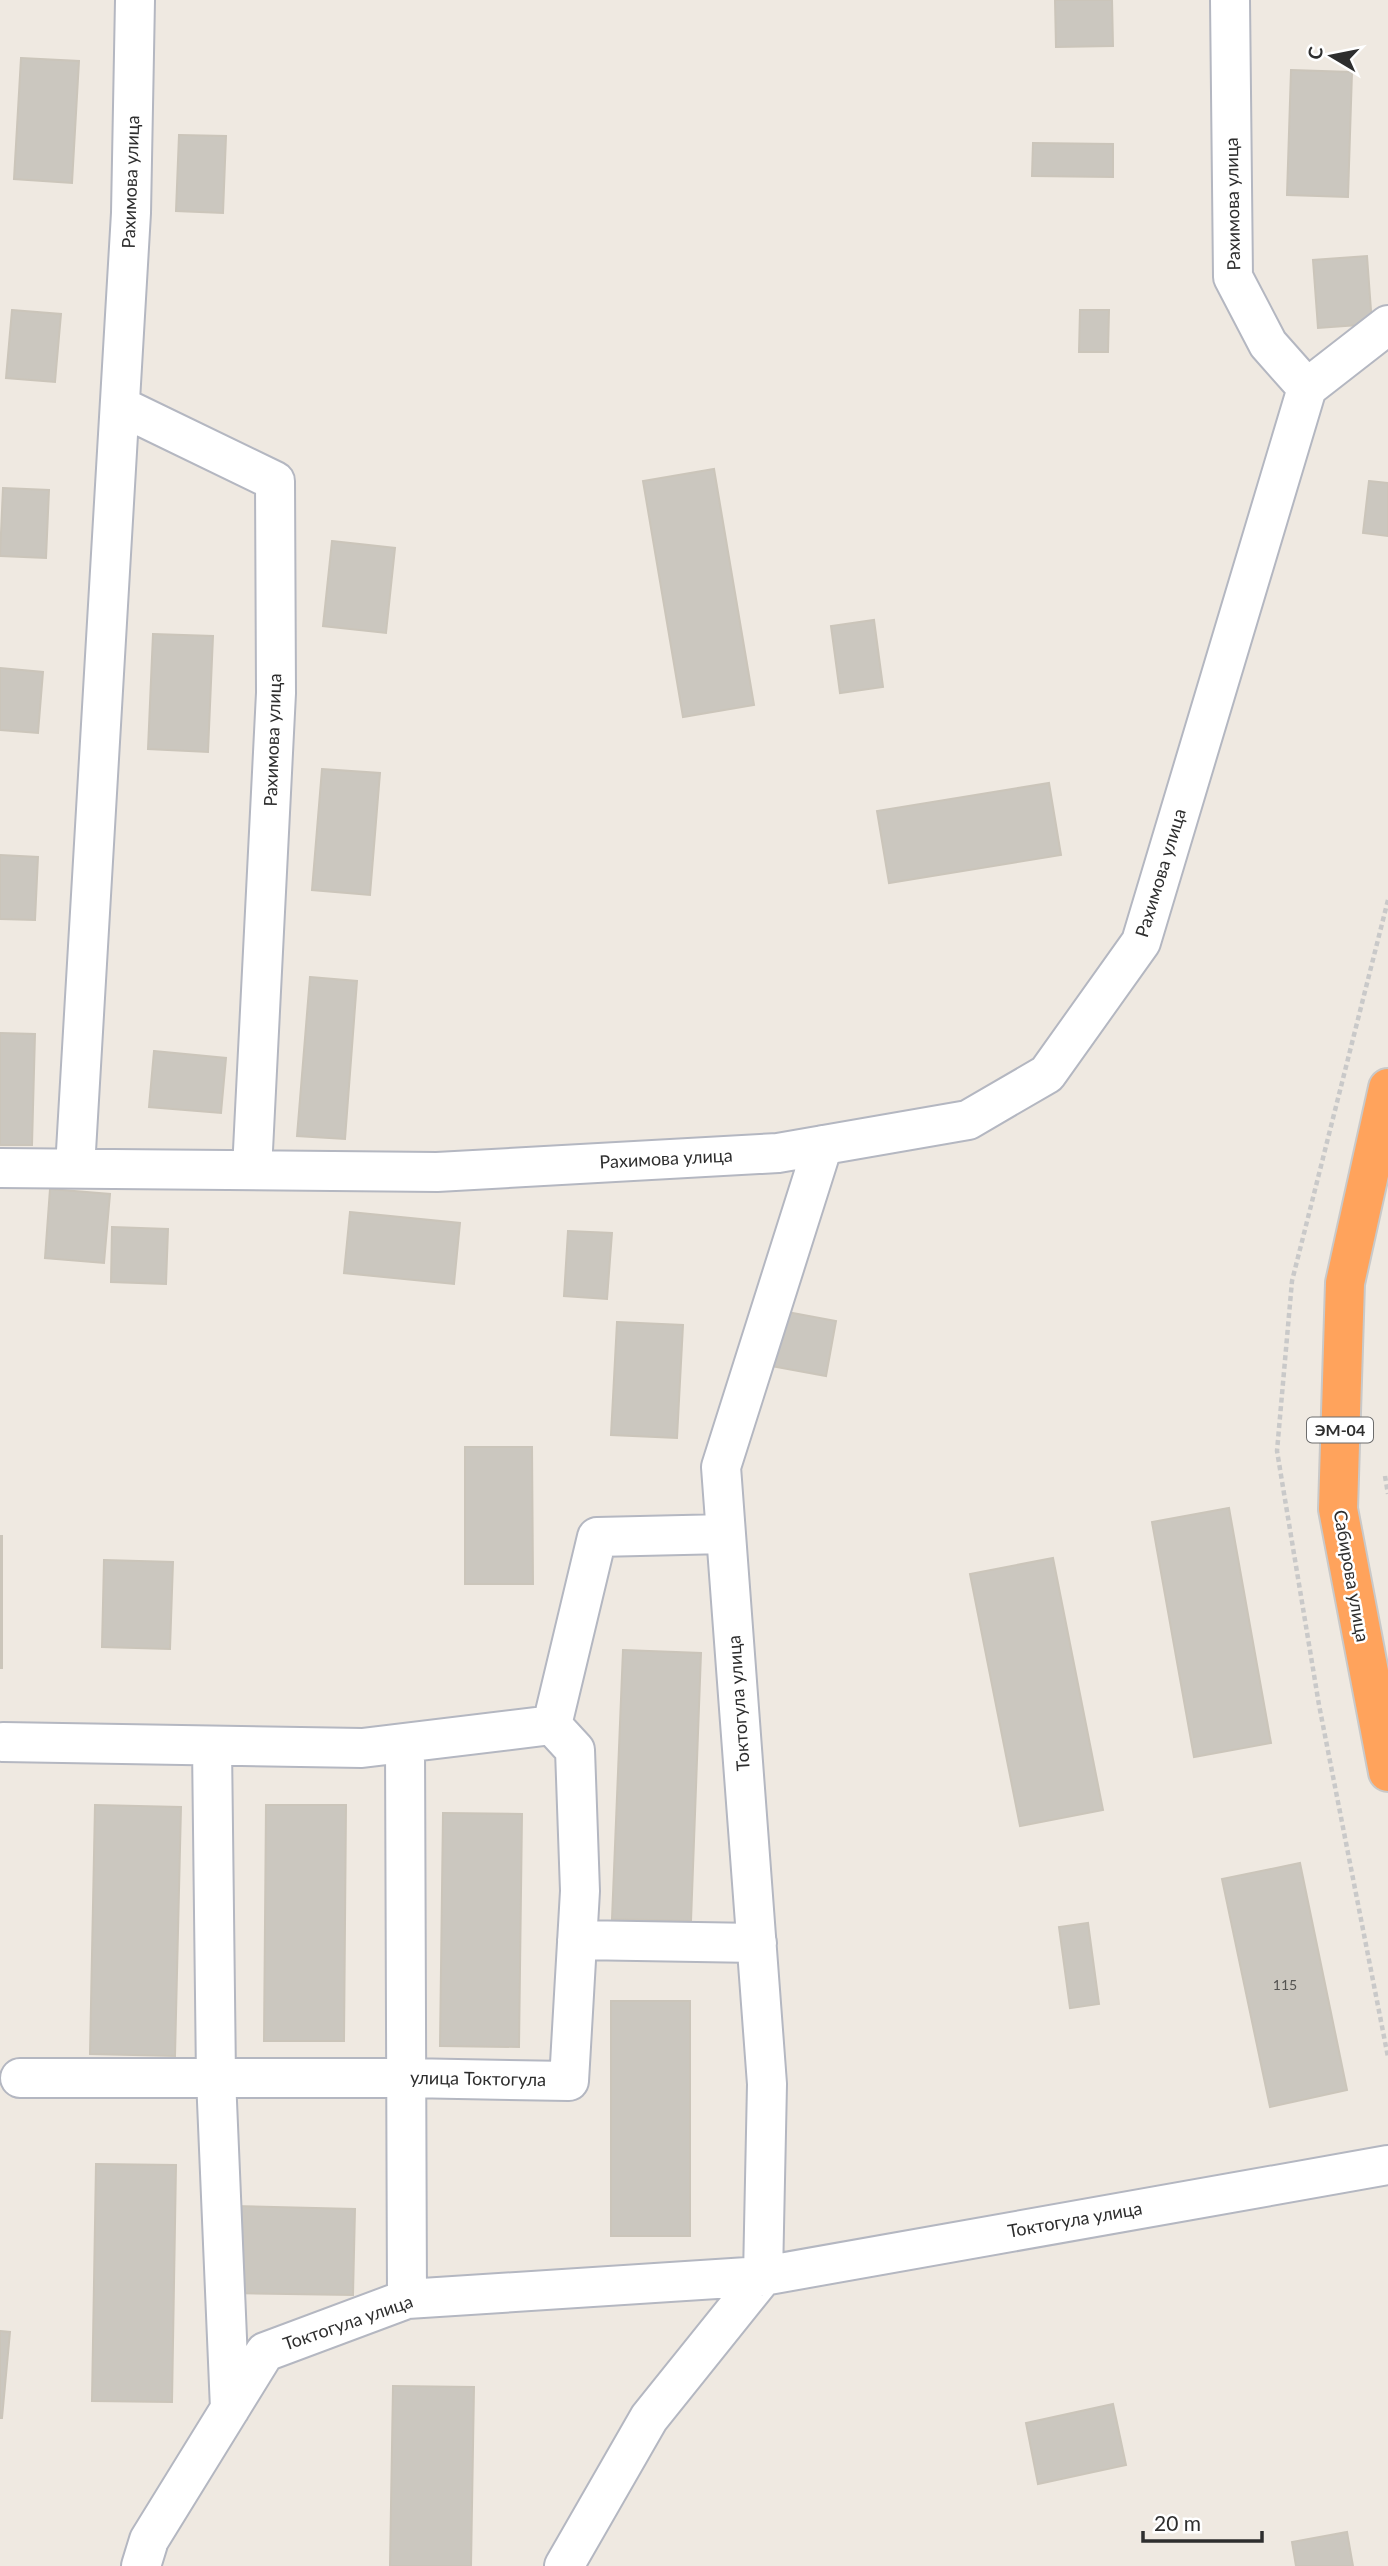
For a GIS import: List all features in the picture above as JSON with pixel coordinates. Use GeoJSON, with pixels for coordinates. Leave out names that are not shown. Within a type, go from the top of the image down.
{"type":"FeatureCollection","features":[{"type":"Feature","properties":{"kind":"highway","name":"Сабирова улица"},"geometry":{"type":"LineString","coordinates":[[1388,1088],[1345,1283],[1338,1509],[1388,1772]]}},
{"type":"Feature","properties":{"kind":"street","name":"Рахимова улица"},"geometry":{"type":"LineString","coordinates":[[75,1168],[131,213],[135,0]]}},
{"type":"Feature","properties":{"kind":"street","name":"Рахимова улица"},"geometry":{"type":"LineString","coordinates":[[0,1168],[437,1172],[778,1153],[968,1120],[1047,1074],[1141,942],[1307,388],[1268,344],[1233,277],[1230,0]]}},
{"type":"Feature","properties":{"kind":"street"},"geometry":{"type":"LineString","coordinates":[[1307,388],[1388,325]]}},
{"type":"Feature","properties":{"kind":"street","name":"Рахимова улица"},"geometry":{"type":"LineString","coordinates":[[120,406],[275,481],[276,693],[252,1170]]}},
{"type":"Feature","properties":{"kind":"street","name":"Токтогула улица"},"geometry":{"type":"LineString","coordinates":[[763,2276],[767,2084],[721,1467],[823,1145]]}},
{"type":"Feature","properties":{"kind":"street"},"geometry":{"type":"LineString","coordinates":[[4,1742],[362,1748],[552,1725],[597,1536],[726,1534]]}},
{"type":"Feature","properties":{"kind":"street","name":"улица Токтогула"},"geometry":{"type":"LineString","coordinates":[[20,2078],[406,2078],[569,2081],[580,1891],[575,1750],[552,1725]]}},
{"type":"Feature","properties":{"kind":"street"},"geometry":{"type":"LineString","coordinates":[[405,1743],[407,2299]]}},
{"type":"Feature","properties":{"kind":"street"},"geometry":{"type":"LineString","coordinates":[[212,1746],[216,2078],[230,2409]]}},
{"type":"Feature","properties":{"kind":"street"},"geometry":{"type":"LineString","coordinates":[[577,1940],[757,1943]]}},
{"type":"Feature","properties":{"kind":"street","name":"Токтогула улица"},"geometry":{"type":"LineString","coordinates":[[141,2566],[149,2540],[265,2353],[407,2299],[763,2276],[1388,2165]]}},
{"type":"Feature","properties":{"kind":"street"},"geometry":{"type":"LineString","coordinates":[[565,2566],[649,2418],[763,2276]]}},
{"type":"Feature","properties":{"kind":"path"},"geometry":{"type":"LineString","coordinates":[[1385,1476],[1388,1494]]}},
{"type":"Feature","properties":{"kind":"building"},"geometry":{"type":"Polygon","coordinates":[[[1055,0],[1112,0],[1113,46],[1056,47],[1055,0]]]}},
{"type":"Feature","properties":{"kind":"building"},"geometry":{"type":"Polygon","coordinates":[[[21,58],[79,61],[72,183],[14,179],[21,58]]]}},
{"type":"Feature","properties":{"kind":"building"},"geometry":{"type":"Polygon","coordinates":[[[1291,70],[1352,72],[1348,197],[1287,195],[1291,70]]]}},
{"type":"Feature","properties":{"kind":"building"},"geometry":{"type":"Polygon","coordinates":[[[179,135],[226,136],[223,213],[176,211],[179,135]]]}},
{"type":"Feature","properties":{"kind":"building"},"geometry":{"type":"Polygon","coordinates":[[[1033,143],[1113,144],[1113,177],[1032,176],[1033,143]]]}},
{"type":"Feature","properties":{"kind":"building"},"geometry":{"type":"Polygon","coordinates":[[[1367,256],[1372,324],[1318,328],[1313,260],[1367,256]]]}},
{"type":"Feature","properties":{"kind":"building"},"geometry":{"type":"Polygon","coordinates":[[[12,310],[61,314],[55,382],[6,378],[12,310]]]}},
{"type":"Feature","properties":{"kind":"building"},"geometry":{"type":"Polygon","coordinates":[[[1080,310],[1109,310],[1108,352],[1079,352],[1080,310]]]}},
{"type":"Feature","properties":{"kind":"building"},"geometry":{"type":"Polygon","coordinates":[[[714,469],[754,705],[683,717],[643,481],[714,469]]]}},
{"type":"Feature","properties":{"kind":"building"},"geometry":{"type":"Polygon","coordinates":[[[1369,481],[1388,483],[1388,536],[1363,533],[1369,481]]]}},
{"type":"Feature","properties":{"kind":"building"},"geometry":{"type":"Polygon","coordinates":[[[3,488],[49,490],[46,558],[0,556],[3,488]]]}},
{"type":"Feature","properties":{"kind":"building"},"geometry":{"type":"Polygon","coordinates":[[[332,541],[395,548],[386,633],[323,626],[332,541]]]}},
{"type":"Feature","properties":{"kind":"building"},"geometry":{"type":"Polygon","coordinates":[[[874,620],[883,687],[840,693],[831,626],[874,620]]]}},
{"type":"Feature","properties":{"kind":"building"},"geometry":{"type":"Polygon","coordinates":[[[153,634],[213,636],[208,752],[148,749],[153,634]]]}},
{"type":"Feature","properties":{"kind":"building"},"geometry":{"type":"Polygon","coordinates":[[[0,668],[43,672],[38,733],[0,730],[0,668]]]}},
{"type":"Feature","properties":{"kind":"building"},"geometry":{"type":"Polygon","coordinates":[[[322,769],[380,773],[370,895],[312,890],[322,769]]]}},
{"type":"Feature","properties":{"kind":"building"},"geometry":{"type":"Polygon","coordinates":[[[1049,783],[1061,855],[889,883],[877,811],[1049,783]]]}},
{"type":"Feature","properties":{"kind":"building"},"geometry":{"type":"Polygon","coordinates":[[[0,855],[38,857],[35,920],[0,919],[0,855]]]}},
{"type":"Feature","properties":{"kind":"building"},"geometry":{"type":"Polygon","coordinates":[[[310,977],[357,981],[345,1139],[297,1136],[310,977]]]}},
{"type":"Feature","properties":{"kind":"building"},"geometry":{"type":"Polygon","coordinates":[[[0,1033],[35,1034],[32,1145],[0,1145],[0,1033]]]}},
{"type":"Feature","properties":{"kind":"building"},"geometry":{"type":"Polygon","coordinates":[[[154,1051],[226,1058],[221,1113],[149,1107],[154,1051]]]}},
{"type":"Feature","properties":{"kind":"building"},"geometry":{"type":"Polygon","coordinates":[[[50,1189],[110,1194],[104,1263],[45,1258],[50,1189]]]}},
{"type":"Feature","properties":{"kind":"building"},"geometry":{"type":"Polygon","coordinates":[[[350,1212],[460,1223],[454,1284],[344,1273],[350,1212]]]}},
{"type":"Feature","properties":{"kind":"building"},"geometry":{"type":"Polygon","coordinates":[[[112,1227],[168,1229],[166,1284],[111,1282],[112,1227]]]}},
{"type":"Feature","properties":{"kind":"building"},"geometry":{"type":"Polygon","coordinates":[[[568,1231],[612,1233],[607,1299],[564,1296],[568,1231]]]}},
{"type":"Feature","properties":{"kind":"building"},"geometry":{"type":"Polygon","coordinates":[[[782,1311],[836,1321],[826,1376],[771,1366],[782,1311]]]}},
{"type":"Feature","properties":{"kind":"building"},"geometry":{"type":"Polygon","coordinates":[[[617,1322],[683,1325],[677,1438],[611,1435],[617,1322]]]}},
{"type":"Feature","properties":{"kind":"building"},"geometry":{"type":"Polygon","coordinates":[[[465,1447],[532,1447],[533,1584],[465,1584],[465,1447]]]}},
{"type":"Feature","properties":{"kind":"building"},"geometry":{"type":"Polygon","coordinates":[[[1229,1508],[1271,1743],[1194,1757],[1152,1522],[1229,1508]]]}},
{"type":"Feature","properties":{"kind":"building"},"geometry":{"type":"Polygon","coordinates":[[[2,1536],[2,1668],[0,1668],[2,1536]]]}},
{"type":"Feature","properties":{"kind":"building"},"geometry":{"type":"Polygon","coordinates":[[[1053,1558],[1103,1810],[1020,1826],[970,1574],[1053,1558]]]}},
{"type":"Feature","properties":{"kind":"building"},"geometry":{"type":"Polygon","coordinates":[[[104,1560],[173,1562],[170,1649],[102,1647],[104,1560]]]}},
{"type":"Feature","properties":{"kind":"building"},"geometry":{"type":"Polygon","coordinates":[[[623,1650],[701,1653],[691,1921],[612,1919],[623,1650]]]}},
{"type":"Feature","properties":{"kind":"building"},"geometry":{"type":"Polygon","coordinates":[[[95,1805],[181,1807],[175,2056],[90,2054],[95,1805]]]}},
{"type":"Feature","properties":{"kind":"building"},"geometry":{"type":"Polygon","coordinates":[[[266,1805],[346,1805],[344,2041],[264,2041],[266,1805]]]}},
{"type":"Feature","properties":{"kind":"building"},"geometry":{"type":"Polygon","coordinates":[[[443,1813],[522,1814],[519,2047],[440,2046],[443,1813]]]}},
{"type":"Feature","properties":{"kind":"building"},"geometry":{"type":"Polygon","coordinates":[[[1300,1863],[1347,2090],[1270,2107],[1222,1879],[1300,1863]]]}},
{"type":"Feature","properties":{"kind":"building"},"geometry":{"type":"Polygon","coordinates":[[[1088,1923],[1099,2004],[1070,2008],[1059,1927],[1088,1923]]]}},
{"type":"Feature","properties":{"kind":"building"},"geometry":{"type":"Polygon","coordinates":[[[611,2001],[690,2001],[690,2236],[611,2236],[611,2001]]]}},
{"type":"Feature","properties":{"kind":"building"},"geometry":{"type":"Polygon","coordinates":[[[96,2164],[176,2165],[172,2402],[92,2401],[96,2164]]]}},
{"type":"Feature","properties":{"kind":"building"},"geometry":{"type":"Polygon","coordinates":[[[233,2206],[355,2209],[353,2295],[231,2293],[233,2206]]]}},
{"type":"Feature","properties":{"kind":"building"},"geometry":{"type":"Polygon","coordinates":[[[0,2331],[10,2332],[2,2418],[0,2418],[0,2331]]]}},
{"type":"Feature","properties":{"kind":"building"},"geometry":{"type":"Polygon","coordinates":[[[393,2386],[474,2387],[471,2566],[390,2566],[393,2386]]]}},
{"type":"Feature","properties":{"kind":"building"},"geometry":{"type":"Polygon","coordinates":[[[1113,2404],[1126,2465],[1038,2484],[1026,2423],[1113,2404]]]}},
{"type":"Feature","properties":{"kind":"building"},"geometry":{"type":"Polygon","coordinates":[[[1347,2532],[1353,2566],[1296,2566],[1292,2542],[1347,2532]]]}}]}
